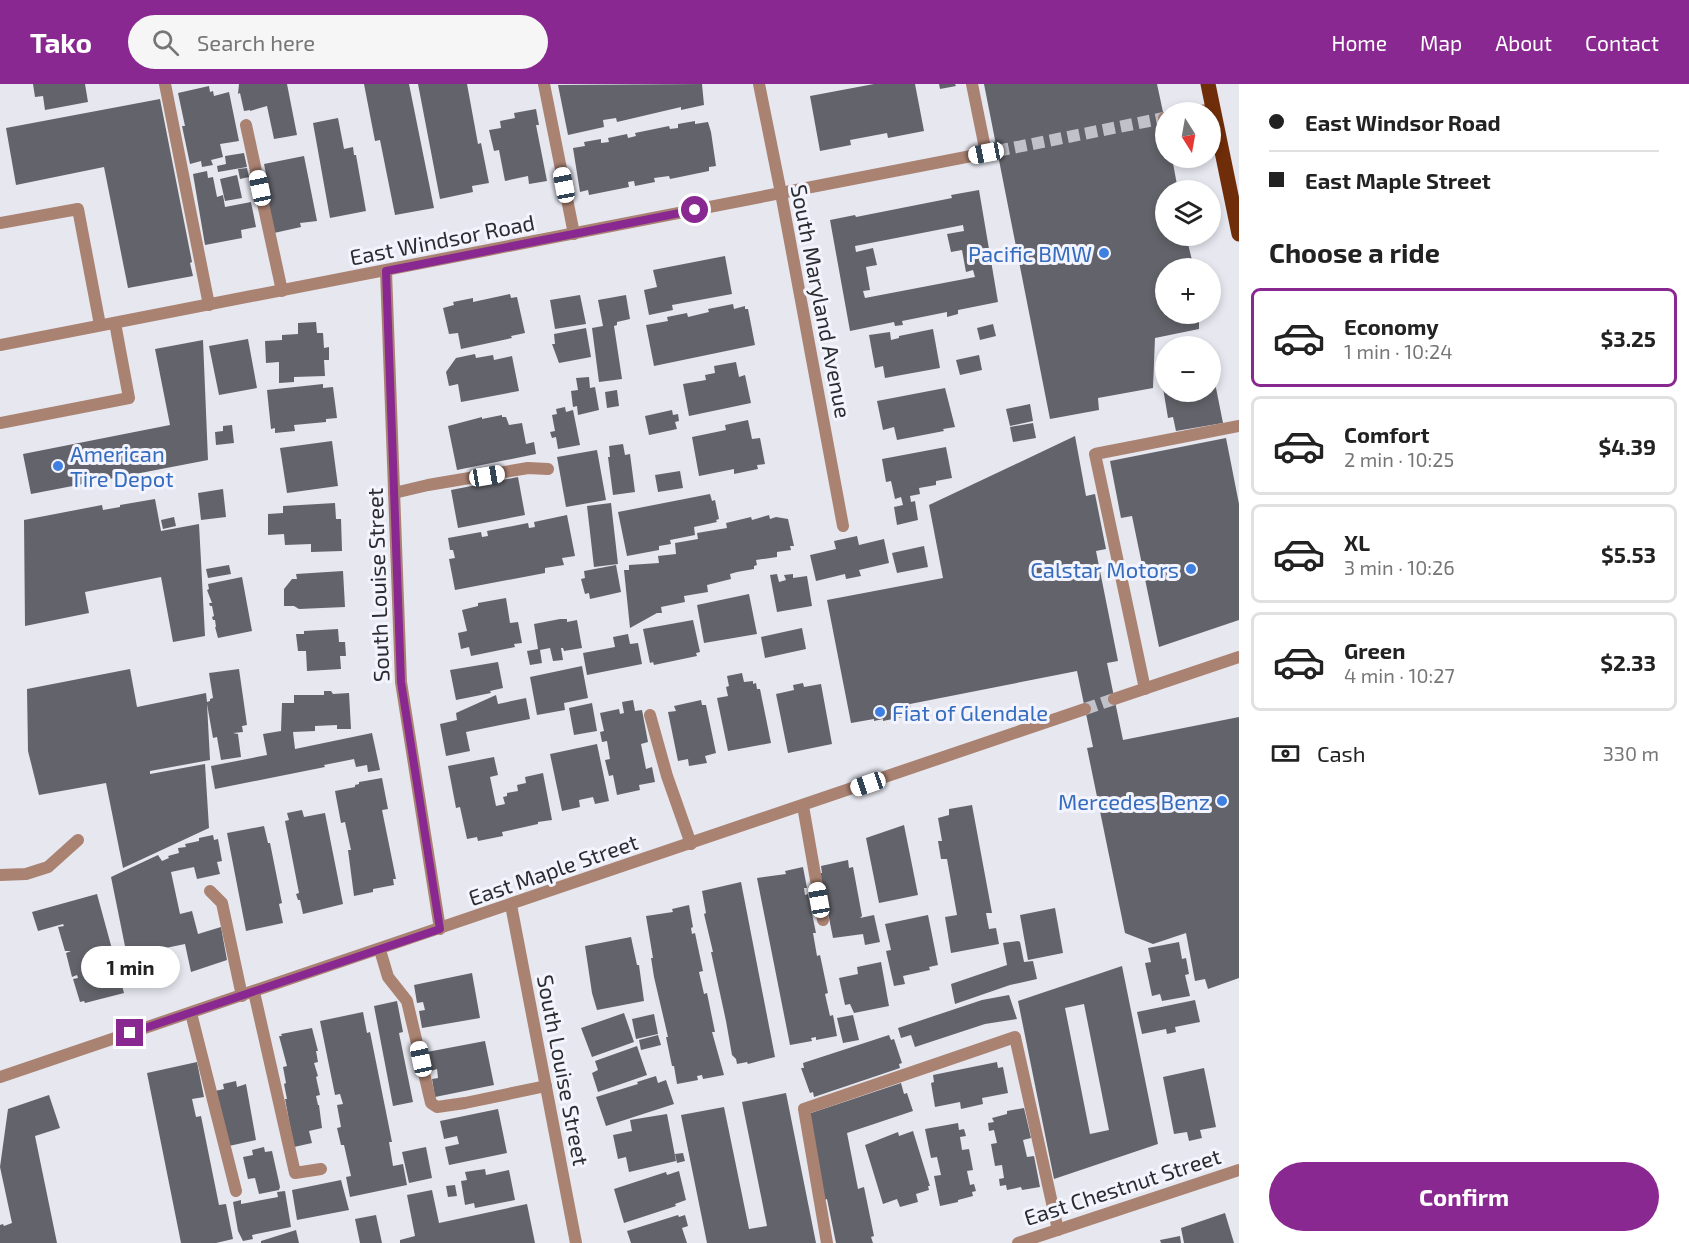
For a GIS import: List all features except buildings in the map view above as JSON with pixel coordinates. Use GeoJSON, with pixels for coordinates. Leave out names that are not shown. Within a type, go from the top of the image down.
{"type":"FeatureCollection","features":[{"type":"Feature","properties":{"kind":"main road"},"geometry":{"type":"LineString","coordinates":[[1208,84],[1212,102]]}},
{"type":"Feature","properties":{"kind":"main road"},"geometry":{"type":"LineString","coordinates":[[1221,147],[1239,234]]}},
{"type":"Feature","properties":{"kind":"street"},"geometry":{"type":"LineString","coordinates":[[165,84],[208,305]]}},
{"type":"Feature","properties":{"kind":"street"},"geometry":{"type":"LineString","coordinates":[[544,84],[574,234]]}},
{"type":"Feature","properties":{"kind":"street","name":"South Maryland Avenue"},"geometry":{"type":"LineString","coordinates":[[759,84],[843,526]]}},
{"type":"Feature","properties":{"kind":"street","name":"East Windsor Road"},"geometry":{"type":"LineString","coordinates":[[0,345],[992,152],[972,84]]}},
{"type":"Feature","properties":{"kind":"street"},"geometry":{"type":"LineString","coordinates":[[246,125],[282,291]]}},
{"type":"Feature","properties":{"kind":"street"},"geometry":{"type":"LineString","coordinates":[[0,223],[78,209],[100,326]]}},
{"type":"Feature","properties":{"kind":"street","name":"South Louise Street"},"geometry":{"type":"LineString","coordinates":[[386,271],[401,682],[440,929]]}},
{"type":"Feature","properties":{"kind":"street"},"geometry":{"type":"LineString","coordinates":[[0,423],[129,398],[114,323]]}},
{"type":"Feature","properties":{"kind":"street"},"geometry":{"type":"LineString","coordinates":[[1144,689],[1095,454],[1239,426]]}},
{"type":"Feature","properties":{"kind":"street"},"geometry":{"type":"LineString","coordinates":[[394,493],[528,468],[548,469]]}},
{"type":"Feature","properties":{"kind":"street"},"geometry":{"type":"LineString","coordinates":[[1114,699],[1239,657]]}},
{"type":"Feature","properties":{"kind":"street","name":"East Maple Street"},"geometry":{"type":"LineString","coordinates":[[0,1077],[1085,709]]}},
{"type":"Feature","properties":{"kind":"street"},"geometry":{"type":"LineString","coordinates":[[650,715],[667,776],[691,844]]}},
{"type":"Feature","properties":{"kind":"street"},"geometry":{"type":"LineString","coordinates":[[803,806],[823,920]]}},
{"type":"Feature","properties":{"kind":"street"},"geometry":{"type":"LineString","coordinates":[[0,875],[26,874],[48,867],[78,840]]}},
{"type":"Feature","properties":{"kind":"street"},"geometry":{"type":"LineString","coordinates":[[210,891],[222,903],[295,1173],[321,1169]]}},
{"type":"Feature","properties":{"kind":"street","name":"South Louise Street"},"geometry":{"type":"LineString","coordinates":[[511,905],[576,1243]]}},
{"type":"Feature","properties":{"kind":"street"},"geometry":{"type":"LineString","coordinates":[[380,950],[388,977],[407,1001],[431,1103],[437,1107],[465,1103],[546,1086]]}},
{"type":"Feature","properties":{"kind":"street"},"geometry":{"type":"LineString","coordinates":[[191,1013],[236,1191]]}},
{"type":"Feature","properties":{"kind":"street"},"geometry":{"type":"LineString","coordinates":[[827,1243],[804,1110],[1015,1037],[1058,1230]]}},
{"type":"Feature","properties":{"kind":"street","name":"East Chestnut Street"},"geometry":{"type":"LineString","coordinates":[[1018,1243],[1239,1170]]}},
{"type":"Feature","properties":{"kind":"tunnel"},"geometry":{"type":"LineString","coordinates":[[997,151],[1155,120]]}},
{"type":"Feature","properties":{"kind":"tunnel"},"geometry":{"type":"LineString","coordinates":[[1085,709],[1114,699]]}},
{"type":"Feature","properties":{"kind":"place","name":"Pacific BMW"},"geometry":{"type":"Point","coordinates":[1104,253]}},
{"type":"Feature","properties":{"kind":"place","name":"American Tire Depot"},"geometry":{"type":"Point","coordinates":[58,466]}},
{"type":"Feature","properties":{"kind":"place","name":"Calstar Motors"},"geometry":{"type":"Point","coordinates":[1191,569]}},
{"type":"Feature","properties":{"kind":"place","name":"Fiat of Glendale"},"geometry":{"type":"Point","coordinates":[880,712]}},
{"type":"Feature","properties":{"kind":"place","name":"Mercedes Benz"},"geometry":{"type":"Point","coordinates":[1222,801]}},
{"type":"Feature","properties":{"kind":"route"},"geometry":{"type":"LineString","coordinates":[[130,1033],[440,929],[401,682],[386,271],[695,210]]}}]}
